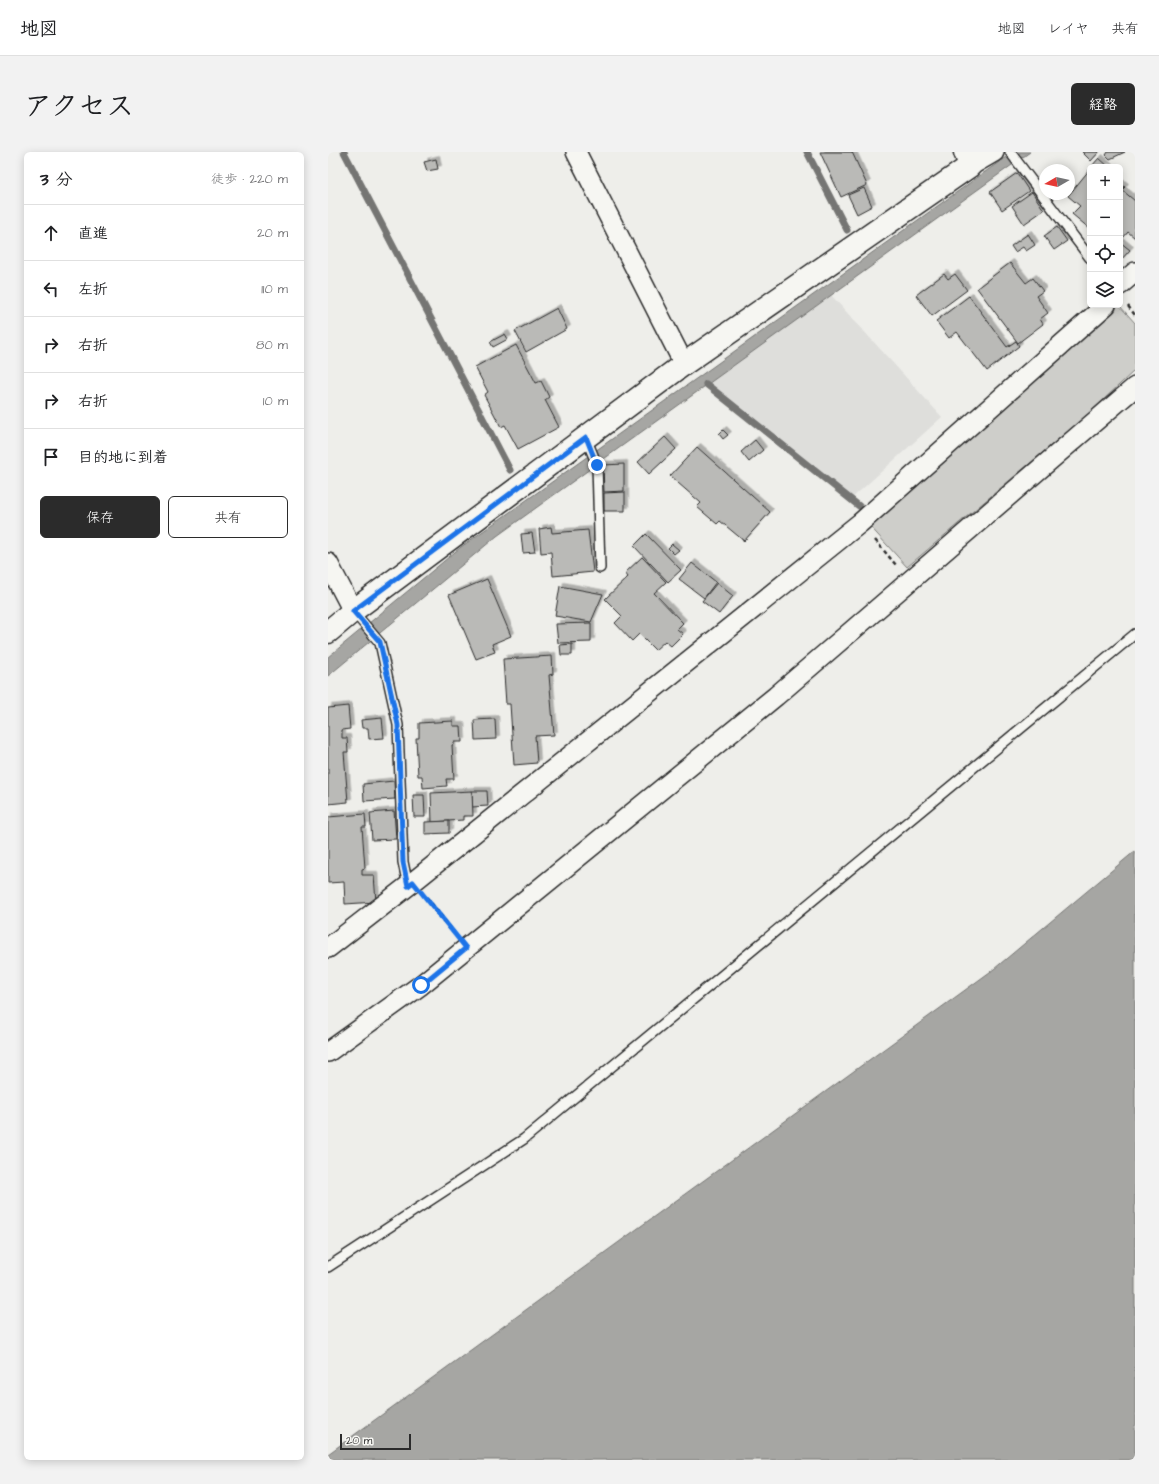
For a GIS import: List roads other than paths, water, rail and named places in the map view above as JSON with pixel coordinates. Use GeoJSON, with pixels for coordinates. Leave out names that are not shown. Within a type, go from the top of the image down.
{"type":"FeatureCollection","features":[{"type":"Feature","properties":{"kind":"street"},"geometry":{"type":"LineString","coordinates":[[576,152],[684,364]]}},
{"type":"Feature","properties":{"kind":"street"},"geometry":{"type":"LineString","coordinates":[[328,632],[353,611],[588,443],[684,364],[968,159],[994,152]]}},
{"type":"Feature","properties":{"kind":"street"},"geometry":{"type":"LineString","coordinates":[[1123,282],[1135,272]]}},
{"type":"Feature","properties":{"kind":"street"},"geometry":{"type":"LineString","coordinates":[[328,948],[411,884],[860,523],[1103,308]]}},
{"type":"Feature","properties":{"kind":"street"},"geometry":{"type":"LineString","coordinates":[[328,1052],[421,985],[776,696],[1135,387]]}},
{"type":"Feature","properties":{"kind":"street"},"geometry":{"type":"LineString","coordinates":[[328,563],[353,611]]}},
{"type":"Feature","properties":{"kind":"lane"},"geometry":{"type":"LineString","coordinates":[[1010,152],[1087,254]]}},
{"type":"Feature","properties":{"kind":"lane"},"geometry":{"type":"LineString","coordinates":[[588,443],[597,465],[600,568]]}},
{"type":"Feature","properties":{"kind":"lane"},"geometry":{"type":"LineString","coordinates":[[353,611],[380,642],[398,725],[403,862],[411,884]]}},
{"type":"Feature","properties":{"kind":"lane"},"geometry":{"type":"LineString","coordinates":[[328,1267],[524,1139],[1135,634]]}},
{"type":"Feature","properties":{"kind":"waterway"},"geometry":{"type":"LineString","coordinates":[[344,152],[510,470]]}},
{"type":"Feature","properties":{"kind":"waterway"},"geometry":{"type":"LineString","coordinates":[[807,152],[847,230]]}},
{"type":"Feature","properties":{"kind":"waterway"},"geometry":{"type":"LineString","coordinates":[[706,384],[859,506]]}}]}
